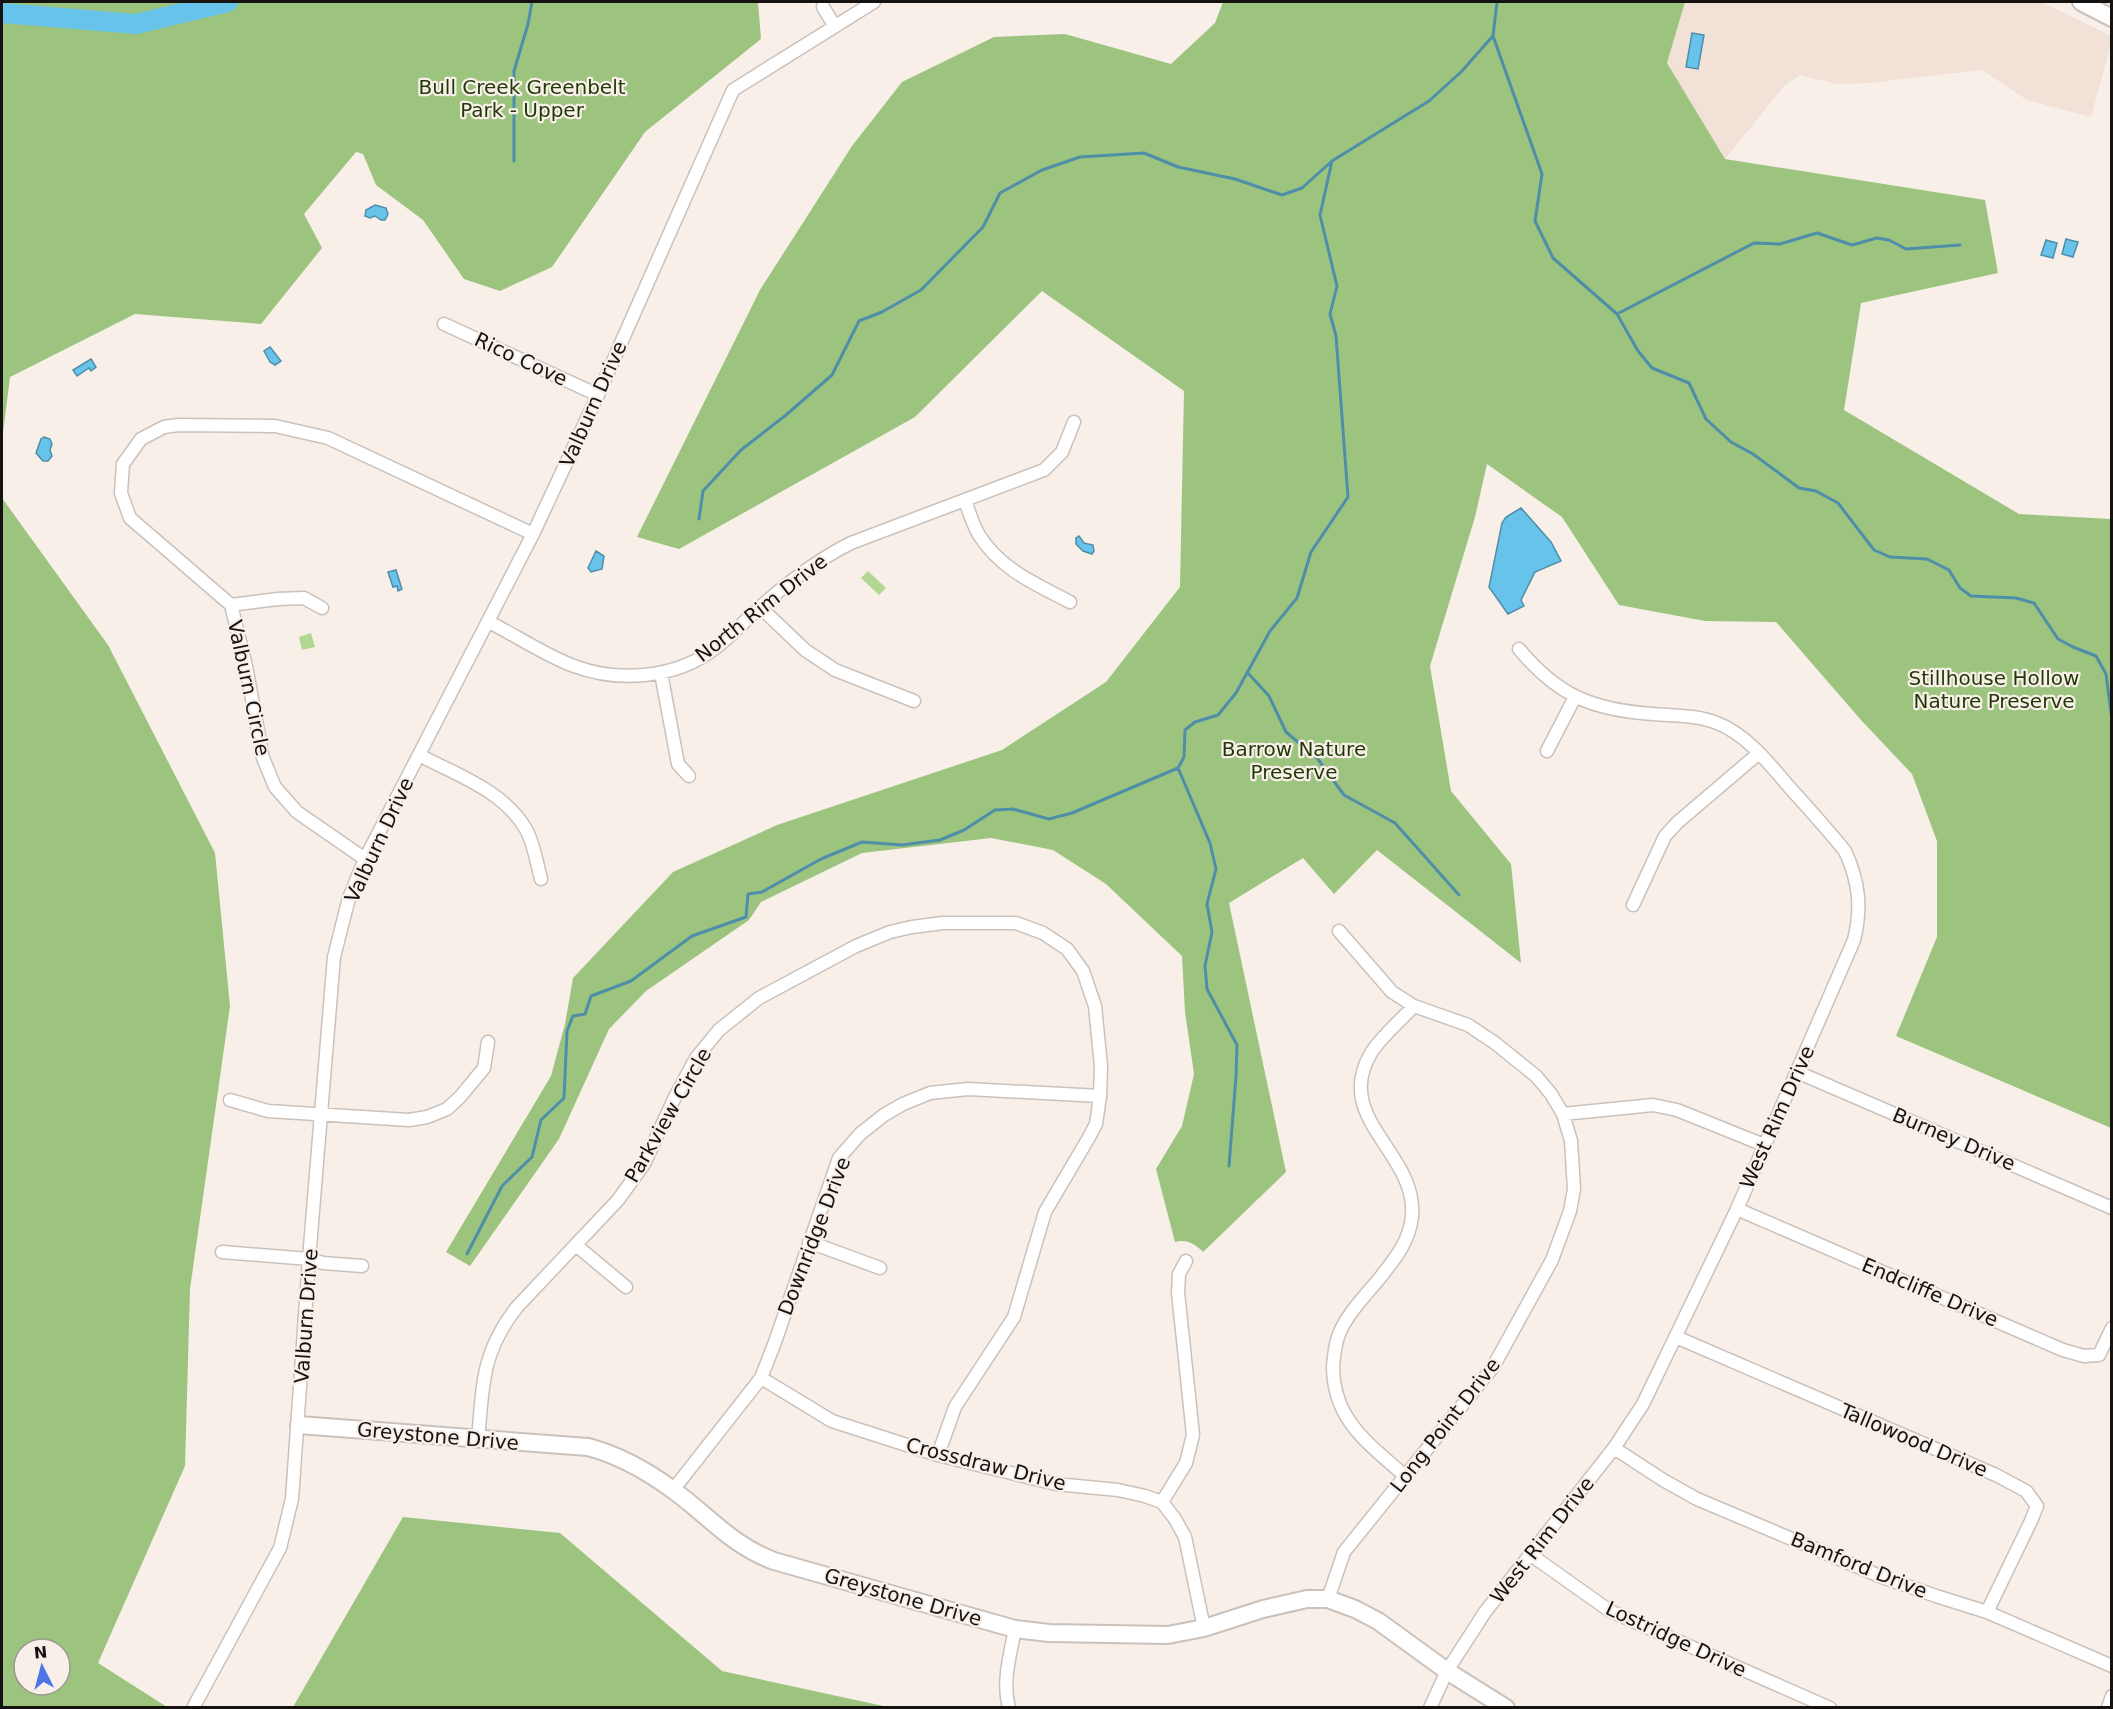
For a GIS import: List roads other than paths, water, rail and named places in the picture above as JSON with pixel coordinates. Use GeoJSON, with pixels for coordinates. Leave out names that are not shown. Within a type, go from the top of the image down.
{"type":"FeatureCollection","features":[{"type":"Feature","properties":{"kind":"street"},"geometry":{"type":"LineString","coordinates":[[823,7],[834,25],[874,2]]}},
{"type":"Feature","properties":{"kind":"street"},"geometry":{"type":"LineString","coordinates":[[2081,2],[2112,18]]}},
{"type":"Feature","properties":{"kind":"street","name":"Valburn Drive"},"geometry":{"type":"LineString","coordinates":[[193,1707],[280,1548],[292,1499],[320,1114],[334,957],[350,898],[365,860],[533,534],[598,395],[733,90],[834,25]]}},
{"type":"Feature","properties":{"kind":"street","name":"Rico Cove"},"geometry":{"type":"LineString","coordinates":[[444,324],[598,395]]}},
{"type":"Feature","properties":{"kind":"street","name":"North Rim Drive"},"geometry":{"type":"LineString","coordinates":[[489,622],[572,666],[594,672],[623,677],[660,673],[691,663],[714,649],[760,607],[823,557],[851,543],[1044,470],[1062,452],[1074,422]]}},
{"type":"Feature","properties":{"kind":"street","name":"Valburn Circle"},"geometry":{"type":"LineString","coordinates":[[365,860],[297,812],[275,787],[263,758],[246,666],[231,605],[130,518],[121,493],[123,464],[141,439],[164,427],[178,425],[275,426],[328,438],[533,534]]}},
{"type":"Feature","properties":{"kind":"street"},"geometry":{"type":"LineString","coordinates":[[965,500],[978,533],[991,552],[1009,569],[1070,602]]}},
{"type":"Feature","properties":{"kind":"street"},"geometry":{"type":"LineString","coordinates":[[231,605],[278,598],[304,598],[322,608]]}},
{"type":"Feature","properties":{"kind":"street"},"geometry":{"type":"LineString","coordinates":[[760,607],[805,650],[835,670],[914,701]]}},
{"type":"Feature","properties":{"kind":"street","name":"West Rim Drive"},"geometry":{"type":"LineString","coordinates":[[1430,1707],[1447,1671],[1485,1612],[1614,1448],[1643,1404],[1737,1209],[1797,1072],[1854,940],[1860,905],[1853,868],[1845,851],[1759,753],[1738,734],[1717,723],[1697,717],[1617,711],[1575,697],[1555,686],[1534,668],[1519,649]]}},
{"type":"Feature","properties":{"kind":"street"},"geometry":{"type":"LineString","coordinates":[[660,673],[678,764],[689,776]]}},
{"type":"Feature","properties":{"kind":"street"},"geometry":{"type":"LineString","coordinates":[[1547,751],[1575,697]]}},
{"type":"Feature","properties":{"kind":"street"},"geometry":{"type":"LineString","coordinates":[[1633,905],[1665,836],[1678,822],[1759,753]]}},
{"type":"Feature","properties":{"kind":"street"},"geometry":{"type":"LineString","coordinates":[[419,755],[494,794],[514,811],[527,832],[541,879]]}},
{"type":"Feature","properties":{"kind":"street","name":"Parkview Circle"},"geometry":{"type":"LineString","coordinates":[[478,1440],[483,1375],[503,1325],[517,1307],[618,1200],[644,1164],[696,1058],[719,1030],[759,998],[856,946],[890,932],[943,922],[1016,923],[1043,933],[1067,949],[1083,971],[1095,1006],[1101,1065],[1096,1124],[1042,1220],[1014,1317],[955,1407],[938,1455]]}},
{"type":"Feature","properties":{"kind":"street","name":"Long Point Drive"},"geometry":{"type":"LineString","coordinates":[[1328,1599],[1344,1552],[1493,1367],[1552,1260],[1570,1211],[1574,1189],[1570,1141],[1563,1114],[1551,1094],[1536,1076],[1468,1025],[1414,1006],[1392,992],[1339,931]]}},
{"type":"Feature","properties":{"kind":"street"},"geometry":{"type":"LineString","coordinates":[[1405,1476],[1370,1445],[1353,1426],[1341,1409],[1333,1374],[1338,1335],[1346,1320],[1395,1260],[1406,1242],[1411,1225],[1413,1204],[1409,1185],[1402,1170],[1374,1129],[1365,1112],[1361,1095],[1362,1081],[1371,1052],[1414,1006]]}},
{"type":"Feature","properties":{"kind":"street"},"geometry":{"type":"LineString","coordinates":[[230,1100],[268,1111],[409,1120],[427,1117],[447,1109],[484,1068],[488,1042]]}},
{"type":"Feature","properties":{"kind":"street","name":"Burney Drive"},"geometry":{"type":"LineString","coordinates":[[1797,1072],[2112,1208]]}},
{"type":"Feature","properties":{"kind":"street","name":"Downridge Drive"},"geometry":{"type":"LineString","coordinates":[[673,1490],[760,1378],[775,1342],[839,1158],[860,1134],[884,1115],[930,1093],[968,1089],[1100,1096]]}},
{"type":"Feature","properties":{"kind":"street"},"geometry":{"type":"LineString","coordinates":[[1563,1114],[1653,1105],[1677,1110],[1764,1145]]}},
{"type":"Feature","properties":{"kind":"street","name":"Endcliffe Drive"},"geometry":{"type":"LineString","coordinates":[[1737,1209],[2063,1350],[2084,1356],[2099,1355],[2112,1328]]}},
{"type":"Feature","properties":{"kind":"street"},"geometry":{"type":"LineString","coordinates":[[808,1242],[880,1268]]}},
{"type":"Feature","properties":{"kind":"street"},"geometry":{"type":"LineString","coordinates":[[577,1245],[626,1287]]}},
{"type":"Feature","properties":{"kind":"street"},"geometry":{"type":"LineString","coordinates":[[222,1252],[362,1266]]}},
{"type":"Feature","properties":{"kind":"street"},"geometry":{"type":"LineString","coordinates":[[1186,1261],[1179,1275],[1178,1292],[1193,1435],[1186,1463],[1162,1502],[1176,1519],[1185,1537],[1204,1628]]}},
{"type":"Feature","properties":{"kind":"street","name":"Tallowood Drive"},"geometry":{"type":"LineString","coordinates":[[1676,1337],[1996,1475],[2026,1491],[2037,1506],[1987,1612]]}},
{"type":"Feature","properties":{"kind":"street","name":"Crossdraw Drive"},"geometry":{"type":"LineString","coordinates":[[760,1378],[832,1421],[938,1455],[1056,1484],[1118,1490],[1162,1502]]}},
{"type":"Feature","properties":{"kind":"street","name":"Greystone Drive"},"geometry":{"type":"LineString","coordinates":[[299,1425],[588,1447],[608,1452],[629,1462],[673,1490],[733,1540],[753,1553],[774,1561],[1015,1629],[1049,1633],[1168,1635],[1204,1628],[1307,1599],[1328,1599],[1378,1621],[1447,1671],[1506,1707]]}},
{"type":"Feature","properties":{"kind":"street","name":"Bamford Drive"},"geometry":{"type":"LineString","coordinates":[[1614,1448],[1663,1480],[1697,1498],[1882,1576],[1987,1612],[2112,1666]]}},
{"type":"Feature","properties":{"kind":"street","name":"Lostridge Drive"},"geometry":{"type":"LineString","coordinates":[[1531,1555],[1610,1611],[1830,1707]]}},
{"type":"Feature","properties":{"kind":"street"},"geometry":{"type":"LineString","coordinates":[[1009,1707],[1006,1695],[1007,1673],[1015,1629]]}},
{"type":"Feature","properties":{"kind":"street"},"geometry":{"type":"LineString","coordinates":[[2108,1707],[2112,1696]]}},
{"type":"Feature","properties":{"kind":"water"},"geometry":{"type":"Polygon","coordinates":[[[1692,33],[1704,35],[1698,69],[1686,67],[1692,33]]]}},
{"type":"Feature","properties":{"kind":"water"},"geometry":{"type":"Polygon","coordinates":[[[375,205],[386,208],[388,214],[385,220],[375,216],[370,218],[365,216],[366,210],[375,205]]]}},
{"type":"Feature","properties":{"kind":"water"},"geometry":{"type":"Polygon","coordinates":[[[2066,239],[2078,242],[2073,257],[2062,254],[2066,239]]]}},
{"type":"Feature","properties":{"kind":"water"},"geometry":{"type":"Polygon","coordinates":[[[2046,240],[2057,243],[2053,258],[2041,255],[2046,240]]]}},
{"type":"Feature","properties":{"kind":"water"},"geometry":{"type":"Polygon","coordinates":[[[270,347],[281,361],[275,365],[270,362],[264,351],[270,347]]]}},
{"type":"Feature","properties":{"kind":"water"},"geometry":{"type":"Polygon","coordinates":[[[91,359],[96,367],[91,371],[89,368],[77,376],[73,370],[91,359]]]}},
{"type":"Feature","properties":{"kind":"water"},"geometry":{"type":"Polygon","coordinates":[[[44,437],[50,439],[52,444],[50,450],[52,456],[48,461],[43,461],[36,453],[44,437]]]}},
{"type":"Feature","properties":{"kind":"water"},"geometry":{"type":"Polygon","coordinates":[[[1521,508],[1551,542],[1561,561],[1535,572],[1521,600],[1524,606],[1508,614],[1489,587],[1502,523],[1506,517],[1521,508]]]}},
{"type":"Feature","properties":{"kind":"water"},"geometry":{"type":"Polygon","coordinates":[[[1079,536],[1084,543],[1093,545],[1092,554],[1083,551],[1076,544],[1076,538],[1079,536]]]}},
{"type":"Feature","properties":{"kind":"water"},"geometry":{"type":"Polygon","coordinates":[[[596,551],[604,556],[602,569],[591,572],[588,568],[596,551]]]}},
{"type":"Feature","properties":{"kind":"water"},"geometry":{"type":"Polygon","coordinates":[[[396,570],[402,589],[398,591],[397,586],[393,587],[388,572],[396,570]]]}},
{"type":"Feature","properties":{"kind":"waterway"},"geometry":{"type":"LineString","coordinates":[[2,13],[136,24],[228,2]]}},
{"type":"Feature","properties":{"kind":"waterway"},"geometry":{"type":"LineString","coordinates":[[514,161],[514,71],[532,2]]}},
{"type":"Feature","properties":{"kind":"waterway"},"geometry":{"type":"LineString","coordinates":[[1497,2],[1493,36],[1542,174],[1535,221],[1553,258],[1617,314],[1638,351],[1652,368],[1689,383],[1706,419],[1731,442],[1753,454],[1799,488],[1816,491],[1838,503],[1874,550],[1890,557],[1927,559],[1949,570],[1960,588],[1971,596],[2016,598],[2034,603],[2058,639],[2096,656],[2106,674],[2112,720]]}},
{"type":"Feature","properties":{"kind":"waterway"},"geometry":{"type":"LineString","coordinates":[[699,519],[703,491],[741,450],[832,375],[859,321],[882,312],[921,290],[983,227],[1000,193],[1042,170],[1080,157],[1144,153],[1178,167],[1235,179],[1282,195],[1302,188],[1332,161],[1429,101],[1461,72],[1492,37]]}},
{"type":"Feature","properties":{"kind":"waterway"},"geometry":{"type":"LineString","coordinates":[[467,1254],[502,1186],[532,1157],[541,1120],[564,1098],[567,1031],[573,1016],[585,1014],[591,996],[631,981],[692,936],[746,917],[748,894],[762,892],[821,859],[862,842],[902,845],[940,840],[964,830],[995,810],[1013,809],[1049,819],[1072,813],[1178,768],[1184,757],[1185,730],[1195,722],[1218,715],[1236,693],[1270,631],[1297,598],[1311,552],[1348,497],[1336,336],[1330,314],[1337,286],[1320,215],[1332,161]]}},
{"type":"Feature","properties":{"kind":"waterway"},"geometry":{"type":"LineString","coordinates":[[1617,314],[1754,243],[1780,244],[1817,233],[1852,245],[1877,238],[1889,240],[1906,249],[1960,245]]}},
{"type":"Feature","properties":{"kind":"waterway"},"geometry":{"type":"LineString","coordinates":[[1247,672],[1269,696],[1286,732],[1317,758],[1344,795],[1395,823],[1459,895]]}},
{"type":"Feature","properties":{"kind":"waterway"},"geometry":{"type":"LineString","coordinates":[[1178,768],[1210,843],[1216,869],[1207,904],[1212,932],[1205,966],[1207,989],[1237,1045],[1229,1166]]}},
{"type":"Feature","properties":{"kind":"park label","name":"Bull Creek Greenbelt Park - Upper"},"geometry":{"type":"Point","coordinates":[522,98]}},
{"type":"Feature","properties":{"kind":"park label","name":"Stillhouse Hollow Nature Preserve"},"geometry":{"type":"Point","coordinates":[1994,690]}},
{"type":"Feature","properties":{"kind":"park label","name":"Barrow Nature Preserve"},"geometry":{"type":"Point","coordinates":[1294,760]}}]}
